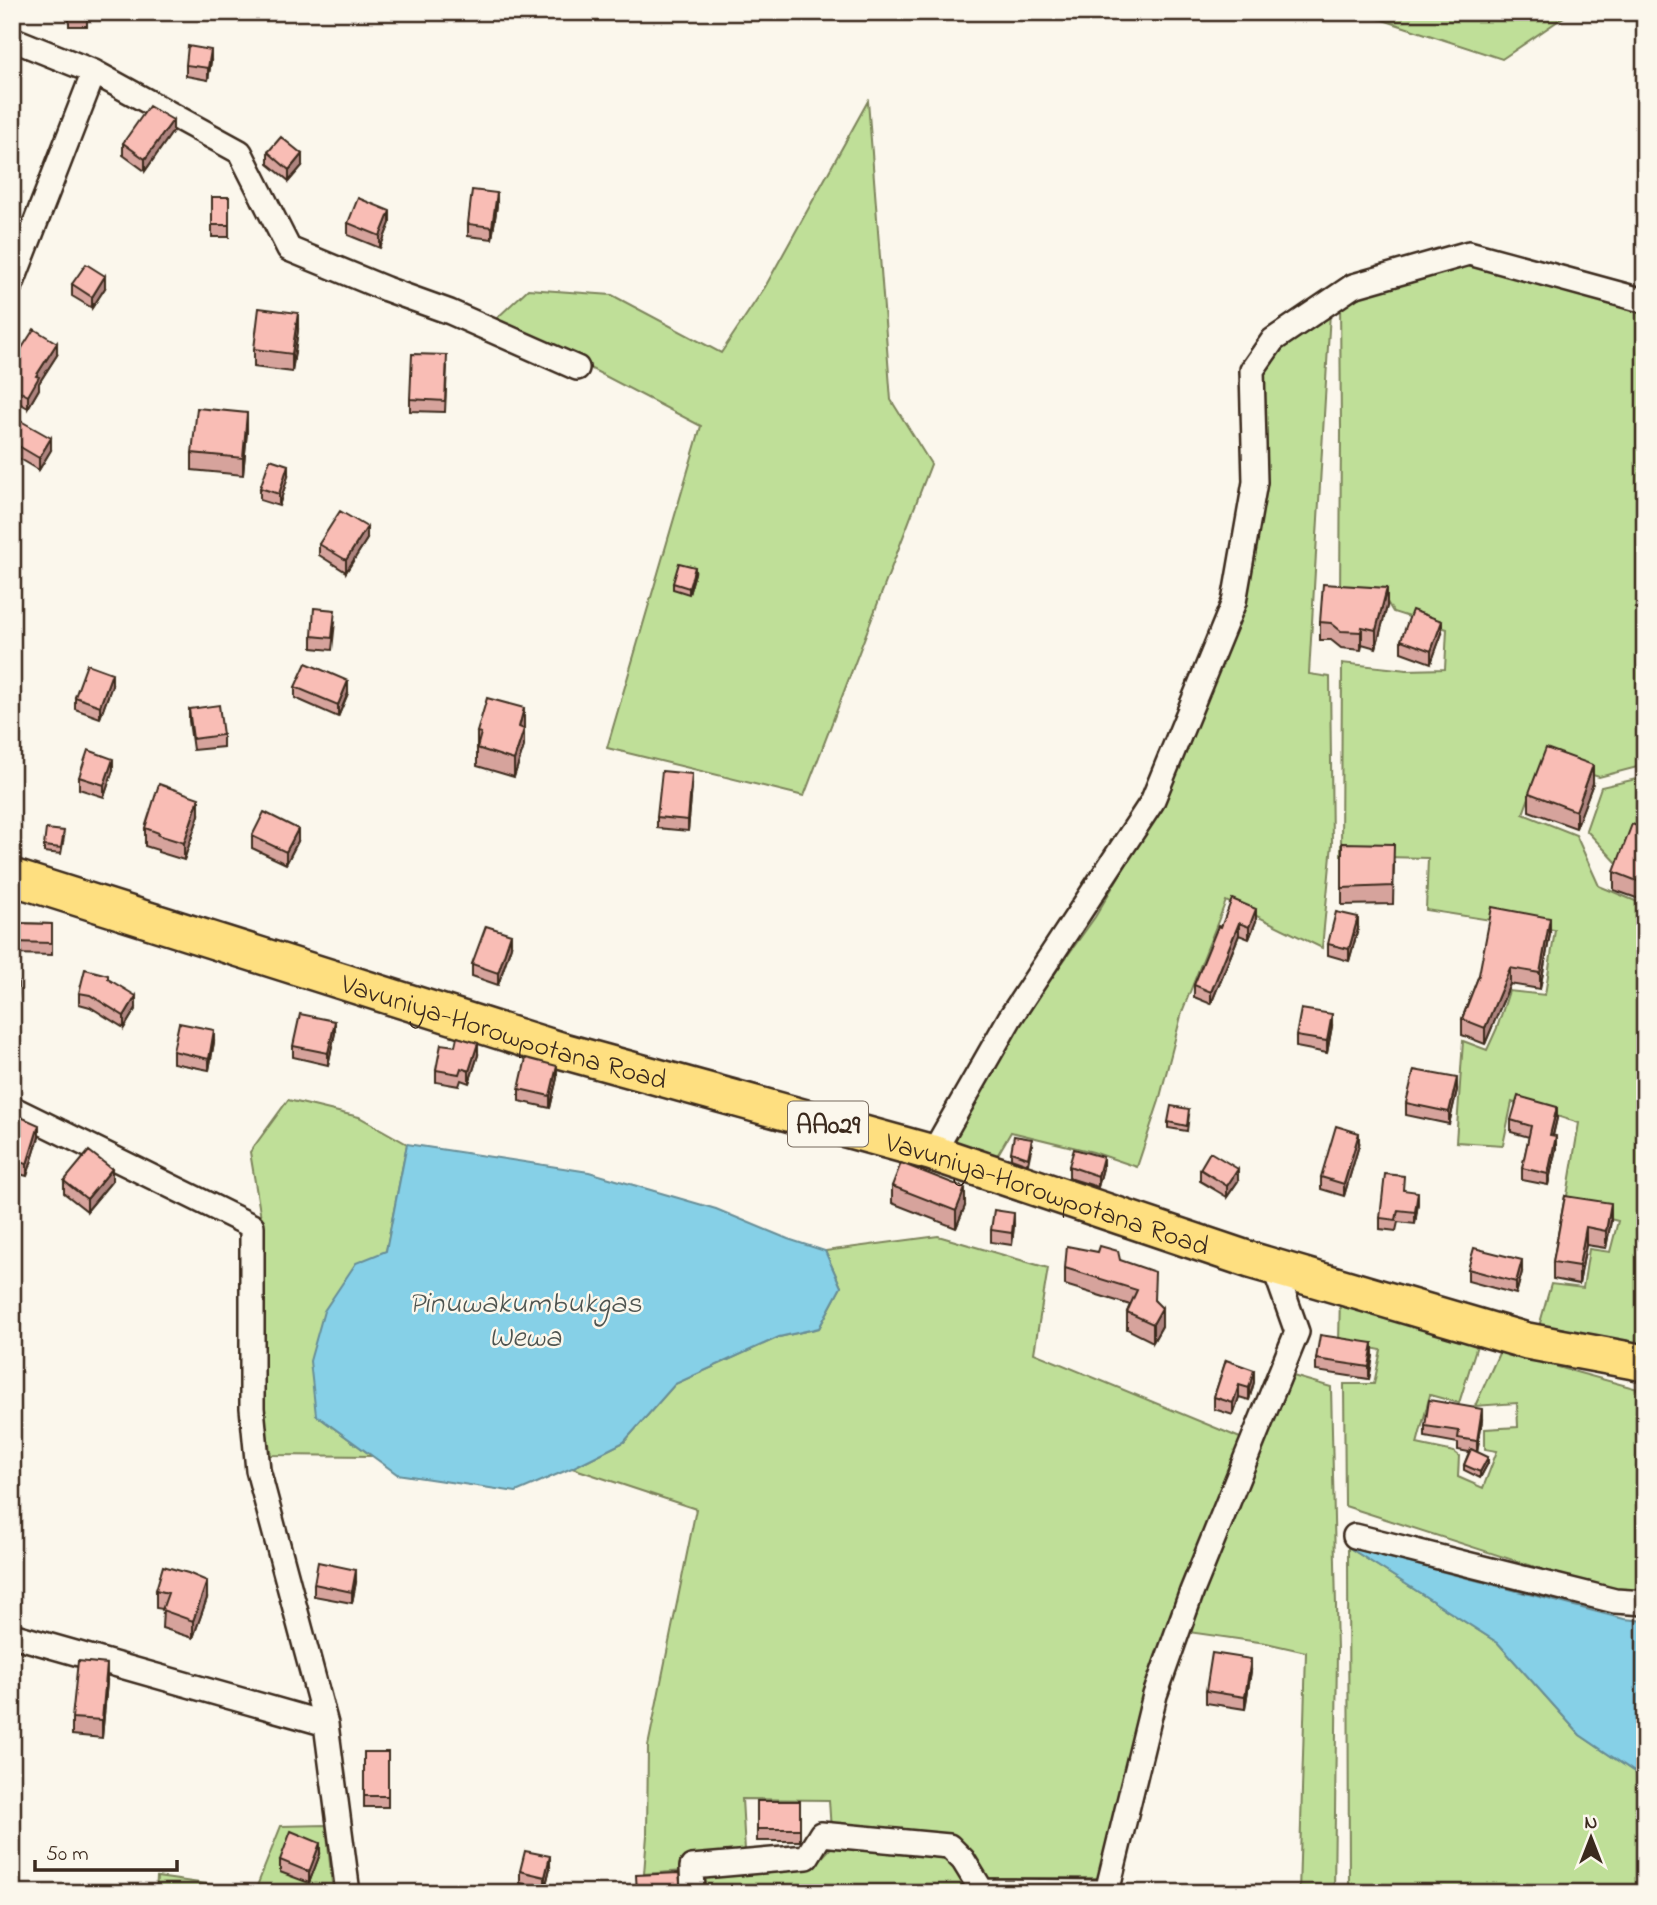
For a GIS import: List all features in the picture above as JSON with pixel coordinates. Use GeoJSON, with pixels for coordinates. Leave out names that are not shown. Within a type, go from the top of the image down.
{"type":"FeatureCollection","features":[{"type":"Feature","properties":{"kind":"highway","name":"Vavuniya-Horowpotana Road"},"geometry":{"type":"LineString","coordinates":[[12,877],[563,1051],[933,1153],[1274,1267],[1527,1341],[1645,1363]]}},
{"type":"Feature","properties":{"kind":"street"},"geometry":{"type":"LineString","coordinates":[[12,39],[94,72],[240,152],[289,249],[450,312],[577,368]]}},
{"type":"Feature","properties":{"kind":"street"},"geometry":{"type":"LineString","coordinates":[[12,283],[94,72]]}},
{"type":"Feature","properties":{"kind":"street"},"geometry":{"type":"LineString","coordinates":[[933,1153],[1010,1018],[1152,802],[1234,602],[1255,482],[1252,370],[1273,340],[1353,286],[1469,253],[1645,302]]}},
{"type":"Feature","properties":{"kind":"street"},"geometry":{"type":"LineString","coordinates":[[12,1108],[252,1226],[252,1408],[258,1470],[326,1724],[348,1893]]}},
{"type":"Feature","properties":{"kind":"street"},"geometry":{"type":"LineString","coordinates":[[693,1893],[692,1867],[807,1857],[821,1834],[949,1846],[963,1860],[982,1892],[1108,1893],[1155,1695],[1192,1591],[1297,1332],[1274,1267]]}},
{"type":"Feature","properties":{"kind":"street"},"geometry":{"type":"LineString","coordinates":[[1355,1536],[1615,1601],[1645,1603]]}},
{"type":"Feature","properties":{"kind":"street"},"geometry":{"type":"LineString","coordinates":[[12,1635],[326,1724]]}},
{"type":"Feature","properties":{"kind":"green space"},"geometry":{"type":"Polygon","coordinates":[[[1351,12],[1571,12],[1502,59],[1351,12]]]}},
{"type":"Feature","properties":{"kind":"green space"},"geometry":{"type":"Polygon","coordinates":[[[868,101],[891,400],[931,464],[804,796],[607,748],[701,426],[496,319],[528,289],[612,295],[721,353],[765,287],[868,101]]]}},
{"type":"Feature","properties":{"kind":"green space"},"geometry":{"type":"Polygon","coordinates":[[[1470,257],[1645,306],[1645,765],[1599,777],[1543,759],[1523,814],[1576,835],[1599,886],[1645,905],[1645,1353],[1538,1330],[1551,1284],[1583,1288],[1589,1249],[1610,1252],[1618,1221],[1565,1208],[1579,1123],[1512,1102],[1503,1145],[1456,1142],[1463,1041],[1487,1050],[1509,991],[1545,995],[1555,930],[1426,910],[1428,858],[1341,856],[1342,663],[1407,670],[1445,669],[1447,629],[1393,612],[1387,602],[1340,599],[1340,298],[1470,257]]]}},
{"type":"Feature","properties":{"kind":"green space"},"geometry":{"type":"Polygon","coordinates":[[[1330,312],[1309,674],[1330,677],[1332,844],[1322,948],[1226,901],[1182,1012],[1159,1101],[1137,1167],[1093,1152],[1011,1132],[990,1168],[942,1148],[1018,1025],[1095,917],[1161,805],[1241,604],[1261,368],[1288,340],[1330,312]]]}},
{"type":"Feature","properties":{"kind":"green space"},"geometry":{"type":"Polygon","coordinates":[[[1645,777],[1645,841],[1619,865],[1586,830],[1601,787],[1645,777]]]}},
{"type":"Feature","properties":{"kind":"green space"},"geometry":{"type":"Polygon","coordinates":[[[288,1100],[359,1117],[407,1144],[386,1251],[316,1415],[372,1456],[271,1455],[262,1409],[262,1224],[250,1152],[288,1100]]]}},
{"type":"Feature","properties":{"kind":"green space"},"geometry":{"type":"Polygon","coordinates":[[[938,1236],[1048,1268],[1034,1353],[1245,1440],[1264,1445],[1293,1376],[1331,1387],[1337,1650],[1334,1893],[1299,1893],[1306,1652],[1266,1643],[1189,1632],[1163,1705],[1118,1878],[978,1878],[975,1893],[703,1893],[702,1873],[753,1869],[811,1869],[832,1847],[829,1800],[742,1799],[745,1850],[686,1863],[684,1871],[644,1874],[648,1746],[696,1509],[572,1468],[624,1442],[675,1384],[779,1337],[819,1328],[841,1287],[825,1251],[938,1236]]]}},
{"type":"Feature","properties":{"kind":"green space"},"geometry":{"type":"Polygon","coordinates":[[[1340,1295],[1478,1342],[1459,1403],[1430,1395],[1417,1444],[1454,1452],[1459,1456],[1458,1477],[1483,1488],[1497,1451],[1485,1449],[1485,1429],[1518,1427],[1517,1403],[1475,1406],[1500,1351],[1645,1391],[1645,1596],[1619,1594],[1345,1506],[1344,1384],[1374,1384],[1381,1350],[1339,1342],[1340,1295]]]}},
{"type":"Feature","properties":{"kind":"green space"},"geometry":{"type":"Polygon","coordinates":[[[1348,1547],[1498,1643],[1580,1735],[1645,1779],[1645,1893],[1349,1893],[1348,1547]]]}},
{"type":"Feature","properties":{"kind":"green space"},"geometry":{"type":"Polygon","coordinates":[[[326,1825],[333,1893],[156,1893],[157,1877],[255,1891],[281,1826],[326,1825]]]}},
{"type":"Feature","properties":{"kind":"water","name":"Pinuwakumbukgas Wewa"},"geometry":{"type":"Polygon","coordinates":[[[407,1144],[589,1172],[716,1209],[788,1239],[825,1251],[841,1287],[819,1328],[779,1337],[675,1384],[624,1442],[516,1492],[397,1474],[316,1415],[310,1361],[324,1311],[356,1263],[386,1251],[407,1144]]]}},
{"type":"Feature","properties":{"kind":"water"},"geometry":{"type":"Polygon","coordinates":[[[1348,1547],[1624,1619],[1645,1621],[1645,1779],[1580,1735],[1498,1643],[1348,1547]]]}},
{"type":"Feature","properties":{"kind":"building"},"geometry":{"type":"Polygon","coordinates":[[[69,12],[87,12],[87,15],[69,15],[69,12]]]}},
{"type":"Feature","properties":{"kind":"building"},"geometry":{"type":"Polygon","coordinates":[[[188,46],[211,50],[208,68],[186,65],[188,46]]]}},
{"type":"Feature","properties":{"kind":"building"},"geometry":{"type":"Polygon","coordinates":[[[149,106],[173,120],[145,159],[123,143],[149,106]]]}},
{"type":"Feature","properties":{"kind":"building"},"geometry":{"type":"Polygon","coordinates":[[[281,137],[302,154],[289,170],[268,152],[281,137]]]}},
{"type":"Feature","properties":{"kind":"building"},"geometry":{"type":"Polygon","coordinates":[[[472,190],[497,193],[492,227],[468,224],[472,190]]]}},
{"type":"Feature","properties":{"kind":"building"},"geometry":{"type":"Polygon","coordinates":[[[212,197],[229,197],[229,225],[212,225],[212,197]]]}},
{"type":"Feature","properties":{"kind":"building"},"geometry":{"type":"Polygon","coordinates":[[[358,198],[390,211],[380,236],[348,223],[358,198]]]}},
{"type":"Feature","properties":{"kind":"building"},"geometry":{"type":"Polygon","coordinates":[[[86,264],[105,276],[92,297],[72,284],[86,264]]]}},
{"type":"Feature","properties":{"kind":"building"},"geometry":{"type":"Polygon","coordinates":[[[259,308],[298,313],[292,354],[254,349],[259,308]]]}},
{"type":"Feature","properties":{"kind":"building"},"geometry":{"type":"Polygon","coordinates":[[[34,329],[57,343],[36,376],[39,377],[28,396],[12,387],[12,362],[34,329]]]}},
{"type":"Feature","properties":{"kind":"building"},"geometry":{"type":"Polygon","coordinates":[[[412,354],[447,355],[445,401],[410,399],[412,354]]]}},
{"type":"Feature","properties":{"kind":"building"},"geometry":{"type":"Polygon","coordinates":[[[197,408],[247,413],[243,458],[192,453],[197,408]]]}},
{"type":"Feature","properties":{"kind":"building"},"geometry":{"type":"Polygon","coordinates":[[[19,420],[51,438],[39,458],[12,442],[12,432],[19,420]]]}},
{"type":"Feature","properties":{"kind":"building"},"geometry":{"type":"Polygon","coordinates":[[[270,459],[288,465],[279,494],[260,488],[270,459]]]}},
{"type":"Feature","properties":{"kind":"building"},"geometry":{"type":"Polygon","coordinates":[[[340,511],[367,527],[346,560],[319,544],[340,511]]]}},
{"type":"Feature","properties":{"kind":"building"},"geometry":{"type":"Polygon","coordinates":[[[679,563],[695,567],[689,588],[673,583],[679,563]]]}},
{"type":"Feature","properties":{"kind":"building"},"geometry":{"type":"Polygon","coordinates":[[[1323,584],[1387,588],[1376,630],[1362,627],[1361,632],[1341,631],[1331,623],[1320,622],[1323,584]]]}},
{"type":"Feature","properties":{"kind":"building"},"geometry":{"type":"Polygon","coordinates":[[[314,608],[335,610],[332,638],[312,636],[314,608]]]}},
{"type":"Feature","properties":{"kind":"building"},"geometry":{"type":"Polygon","coordinates":[[[1412,610],[1442,621],[1431,651],[1401,640],[1412,610]]]}},
{"type":"Feature","properties":{"kind":"building"},"geometry":{"type":"Polygon","coordinates":[[[306,663],[348,681],[338,705],[295,687],[306,663]]]}},
{"type":"Feature","properties":{"kind":"building"},"geometry":{"type":"Polygon","coordinates":[[[87,664],[112,673],[100,706],[75,697],[87,664]]]}},
{"type":"Feature","properties":{"kind":"building"},"geometry":{"type":"Polygon","coordinates":[[[487,698],[524,708],[519,727],[524,729],[514,760],[477,748],[481,733],[477,732],[487,698]]]}},
{"type":"Feature","properties":{"kind":"building"},"geometry":{"type":"Polygon","coordinates":[[[219,705],[223,735],[193,739],[189,709],[219,705]]]}},
{"type":"Feature","properties":{"kind":"building"},"geometry":{"type":"Polygon","coordinates":[[[12,725],[20,727],[12,751],[12,725]]]}},
{"type":"Feature","properties":{"kind":"building"},"geometry":{"type":"Polygon","coordinates":[[[1546,748],[1593,765],[1576,811],[1529,793],[1546,748]]]}},
{"type":"Feature","properties":{"kind":"building"},"geometry":{"type":"Polygon","coordinates":[[[88,750],[113,759],[104,785],[79,777],[88,750]]]}},
{"type":"Feature","properties":{"kind":"building"},"geometry":{"type":"Polygon","coordinates":[[[662,771],[692,774],[688,820],[657,817],[662,771]]]}},
{"type":"Feature","properties":{"kind":"building"},"geometry":{"type":"Polygon","coordinates":[[[159,784],[199,798],[184,843],[145,828],[159,784]]]}},
{"type":"Feature","properties":{"kind":"building"},"geometry":{"type":"Polygon","coordinates":[[[264,812],[298,829],[286,852],[252,836],[264,812]]]}},
{"type":"Feature","properties":{"kind":"building"},"geometry":{"type":"Polygon","coordinates":[[[1632,824],[1645,829],[1645,884],[1614,872],[1632,824]]]}},
{"type":"Feature","properties":{"kind":"building"},"geometry":{"type":"Polygon","coordinates":[[[46,829],[64,831],[61,848],[44,846],[46,829]]]}},
{"type":"Feature","properties":{"kind":"building"},"geometry":{"type":"Polygon","coordinates":[[[1342,843],[1394,844],[1393,886],[1342,888],[1342,843]]]}},
{"type":"Feature","properties":{"kind":"building"},"geometry":{"type":"Polygon","coordinates":[[[1232,899],[1256,909],[1249,927],[1239,923],[1211,992],[1194,985],[1232,899]]]}},
{"type":"Feature","properties":{"kind":"building"},"geometry":{"type":"Polygon","coordinates":[[[1492,907],[1550,918],[1540,973],[1510,968],[1485,1028],[1462,1019],[1479,975],[1492,907]]]}},
{"type":"Feature","properties":{"kind":"building"},"geometry":{"type":"Polygon","coordinates":[[[1336,912],[1358,917],[1349,949],[1328,944],[1336,912]]]}},
{"type":"Feature","properties":{"kind":"building"},"geometry":{"type":"Polygon","coordinates":[[[12,923],[52,924],[52,943],[12,942],[12,923]]]}},
{"type":"Feature","properties":{"kind":"building"},"geometry":{"type":"Polygon","coordinates":[[[486,926],[511,934],[498,973],[472,964],[486,926]]]}},
{"type":"Feature","properties":{"kind":"building"},"geometry":{"type":"Polygon","coordinates":[[[85,969],[108,975],[108,979],[136,996],[124,1016],[90,995],[79,993],[85,969]]]}},
{"type":"Feature","properties":{"kind":"building"},"geometry":{"type":"Polygon","coordinates":[[[12,981],[18,982],[14,1010],[12,1010],[12,981]]]}},
{"type":"Feature","properties":{"kind":"building"},"geometry":{"type":"Polygon","coordinates":[[[1301,1009],[1332,1014],[1327,1041],[1296,1036],[1301,1009]]]}},
{"type":"Feature","properties":{"kind":"building"},"geometry":{"type":"Polygon","coordinates":[[[300,1014],[335,1021],[328,1053],[293,1046],[300,1014]]]}},
{"type":"Feature","properties":{"kind":"building"},"geometry":{"type":"Polygon","coordinates":[[[179,1023],[214,1030],[209,1059],[173,1051],[179,1023]]]}},
{"type":"Feature","properties":{"kind":"building"},"geometry":{"type":"Polygon","coordinates":[[[457,1037],[478,1043],[469,1071],[461,1068],[459,1074],[436,1070],[441,1044],[455,1046],[457,1037]]]}},
{"type":"Feature","properties":{"kind":"building"},"geometry":{"type":"Polygon","coordinates":[[[526,1058],[557,1066],[550,1096],[519,1089],[526,1058]]]}},
{"type":"Feature","properties":{"kind":"building"},"geometry":{"type":"Polygon","coordinates":[[[1414,1070],[1457,1078],[1449,1112],[1406,1103],[1414,1070]]]}},
{"type":"Feature","properties":{"kind":"building"},"geometry":{"type":"Polygon","coordinates":[[[1518,1096],[1557,1107],[1550,1135],[1556,1136],[1548,1174],[1522,1168],[1531,1126],[1511,1120],[1518,1096]]]}},
{"type":"Feature","properties":{"kind":"building"},"geometry":{"type":"Polygon","coordinates":[[[1171,1106],[1189,1109],[1187,1126],[1168,1122],[1171,1106]]]}},
{"type":"Feature","properties":{"kind":"building"},"geometry":{"type":"Polygon","coordinates":[[[14,1114],[39,1125],[27,1164],[12,1160],[14,1114]]]}},
{"type":"Feature","properties":{"kind":"building"},"geometry":{"type":"Polygon","coordinates":[[[1336,1126],[1359,1133],[1344,1184],[1321,1177],[1336,1126]]]}},
{"type":"Feature","properties":{"kind":"building"},"geometry":{"type":"Polygon","coordinates":[[[1014,1136],[1032,1139],[1028,1158],[1011,1152],[1014,1136]]]}},
{"type":"Feature","properties":{"kind":"building"},"geometry":{"type":"Polygon","coordinates":[[[1074,1149],[1103,1157],[1098,1176],[1069,1166],[1074,1149]]]}},
{"type":"Feature","properties":{"kind":"building"},"geometry":{"type":"Polygon","coordinates":[[[89,1151],[112,1169],[87,1199],[64,1181],[89,1151]]]}},
{"type":"Feature","properties":{"kind":"building"},"geometry":{"type":"Polygon","coordinates":[[[1210,1152],[1238,1169],[1227,1186],[1200,1169],[1210,1152]]]}},
{"type":"Feature","properties":{"kind":"building"},"geometry":{"type":"Polygon","coordinates":[[[901,1163],[965,1188],[956,1211],[892,1186],[901,1163]]]}},
{"type":"Feature","properties":{"kind":"building"},"geometry":{"type":"Polygon","coordinates":[[[1385,1174],[1404,1176],[1403,1190],[1418,1192],[1415,1212],[1398,1210],[1396,1220],[1380,1218],[1385,1174]]]}},
{"type":"Feature","properties":{"kind":"building"},"geometry":{"type":"Polygon","coordinates":[[[1565,1196],[1611,1203],[1606,1231],[1586,1227],[1579,1266],[1553,1262],[1565,1196]]]}},
{"type":"Feature","properties":{"kind":"building"},"geometry":{"type":"Polygon","coordinates":[[[994,1210],[1014,1213],[1012,1233],[991,1230],[994,1210]]]}},
{"type":"Feature","properties":{"kind":"building"},"geometry":{"type":"Polygon","coordinates":[[[1067,1246],[1098,1252],[1100,1246],[1118,1251],[1120,1260],[1155,1272],[1154,1300],[1162,1308],[1153,1324],[1127,1312],[1137,1290],[1065,1268],[1067,1246]]]}},
{"type":"Feature","properties":{"kind":"building"},"geometry":{"type":"Polygon","coordinates":[[[1474,1248],[1522,1260],[1516,1282],[1468,1269],[1474,1248]]]}},
{"type":"Feature","properties":{"kind":"building"},"geometry":{"type":"Polygon","coordinates":[[[1320,1335],[1373,1343],[1369,1367],[1316,1359],[1320,1335]]]}},
{"type":"Feature","properties":{"kind":"building"},"geometry":{"type":"Polygon","coordinates":[[[1226,1360],[1254,1370],[1249,1388],[1239,1385],[1233,1403],[1214,1397],[1226,1360]]]}},
{"type":"Feature","properties":{"kind":"building"},"geometry":{"type":"Polygon","coordinates":[[[1429,1400],[1482,1409],[1477,1441],[1458,1438],[1459,1431],[1425,1426],[1429,1400]]]}},
{"type":"Feature","properties":{"kind":"building"},"geometry":{"type":"Polygon","coordinates":[[[1471,1449],[1488,1457],[1480,1472],[1464,1465],[1471,1449]]]}},
{"type":"Feature","properties":{"kind":"building"},"geometry":{"type":"Polygon","coordinates":[[[318,1562],[356,1570],[352,1592],[314,1584],[318,1562]]]}},
{"type":"Feature","properties":{"kind":"building"},"geometry":{"type":"Polygon","coordinates":[[[163,1566],[207,1581],[193,1621],[162,1610],[168,1593],[156,1590],[163,1566]]]}},
{"type":"Feature","properties":{"kind":"building"},"geometry":{"type":"Polygon","coordinates":[[[1212,1653],[1251,1659],[1245,1697],[1206,1691],[1212,1653]]]}},
{"type":"Feature","properties":{"kind":"building"},"geometry":{"type":"Polygon","coordinates":[[[78,1661],[107,1664],[102,1720],[72,1718],[78,1661]]]}},
{"type":"Feature","properties":{"kind":"building"},"geometry":{"type":"Polygon","coordinates":[[[364,1752],[388,1752],[388,1796],[364,1796],[364,1752]]]}},
{"type":"Feature","properties":{"kind":"building"},"geometry":{"type":"Polygon","coordinates":[[[757,1801],[800,1801],[800,1829],[757,1829],[757,1801]]]}},
{"type":"Feature","properties":{"kind":"building"},"geometry":{"type":"Polygon","coordinates":[[[291,1831],[320,1843],[309,1872],[280,1860],[291,1831]]]}},
{"type":"Feature","properties":{"kind":"building"},"geometry":{"type":"Polygon","coordinates":[[[525,1851],[550,1856],[545,1877],[520,1871],[525,1851]]]}},
{"type":"Feature","properties":{"kind":"building"},"geometry":{"type":"Polygon","coordinates":[[[679,1873],[681,1893],[637,1893],[636,1875],[679,1873]]]}}]}
